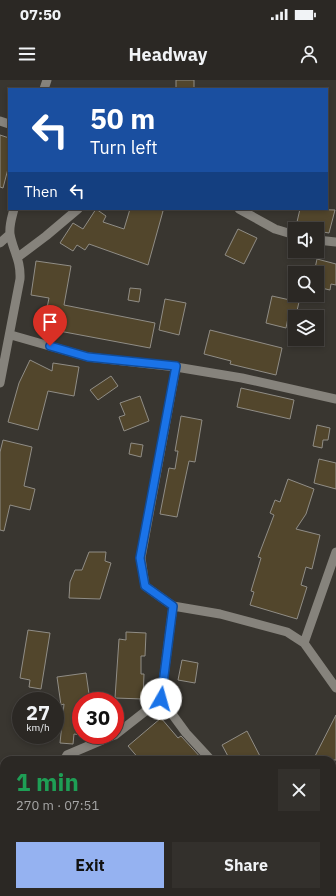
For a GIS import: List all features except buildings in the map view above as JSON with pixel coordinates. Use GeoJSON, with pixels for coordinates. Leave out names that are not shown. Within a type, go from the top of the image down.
{"type":"FeatureCollection","features":[{"type":"Feature","properties":{"kind":"street"},"geometry":{"type":"LineString","coordinates":[[0,383],[11,335],[21,267],[10,234],[10,223],[14,210]]}},
{"type":"Feature","properties":{"kind":"street"},"geometry":{"type":"LineString","coordinates":[[18,257],[77,210]]}},
{"type":"Feature","properties":{"kind":"street"},"geometry":{"type":"LineString","coordinates":[[241,210],[275,229],[288,233]]}},
{"type":"Feature","properties":{"kind":"street"},"geometry":{"type":"LineString","coordinates":[[0,243],[10,234]]}},
{"type":"Feature","properties":{"kind":"street"},"geometry":{"type":"LineString","coordinates":[[324,241],[336,242]]}},
{"type":"Feature","properties":{"kind":"street"},"geometry":{"type":"LineString","coordinates":[[11,335],[88,357],[176,366],[242,378],[336,399]]}},
{"type":"Feature","properties":{"kind":"street"},"geometry":{"type":"LineString","coordinates":[[176,366],[140,558],[145,586],[173,606],[220,614],[287,632],[304,643],[336,688]]}},
{"type":"Feature","properties":{"kind":"street"},"geometry":{"type":"LineString","coordinates":[[304,643],[336,552]]}},
{"type":"Feature","properties":{"kind":"street"},"geometry":{"type":"LineString","coordinates":[[173,606],[161,699],[186,732],[207,756]]}},
{"type":"Feature","properties":{"kind":"street"},"geometry":{"type":"LineString","coordinates":[[124,727],[161,699]]}},
{"type":"Feature","properties":{"kind":"street"},"geometry":{"type":"LineString","coordinates":[[66,756],[93,744]]}},
{"type":"Feature","properties":{"kind":"route"},"geometry":{"type":"LineString","coordinates":[[50,346],[88,357],[176,366],[140,558],[145,586],[173,606],[161,699]]}}]}
